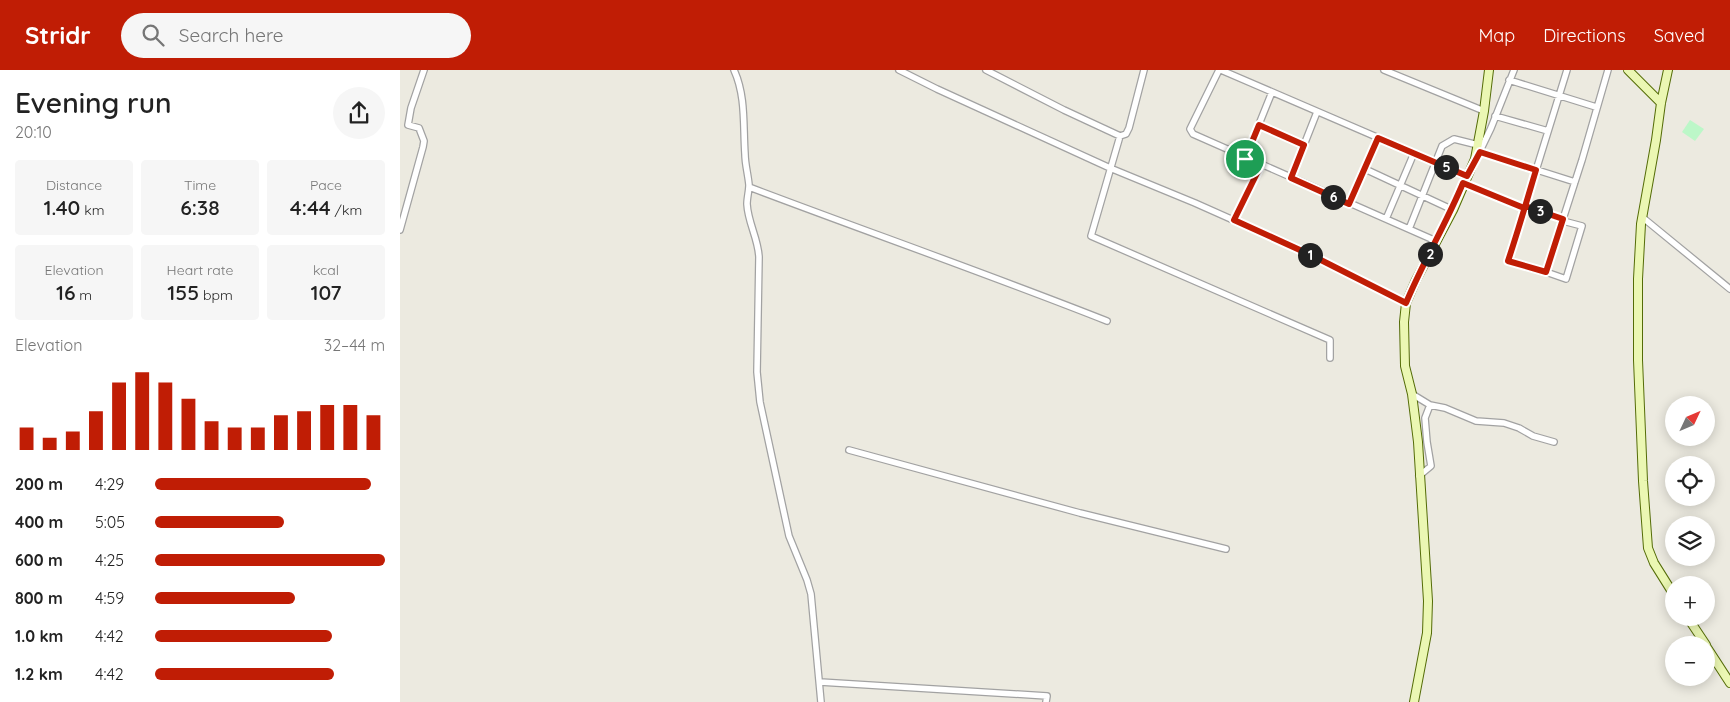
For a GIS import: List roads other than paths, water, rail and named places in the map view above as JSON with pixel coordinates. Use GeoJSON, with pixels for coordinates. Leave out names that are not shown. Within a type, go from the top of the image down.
{"type":"FeatureCollection","features":[{"type":"Feature","properties":{"kind":"street"},"geometry":{"type":"LineString","coordinates":[[400,230],[424,141],[419,128],[408,125],[411,108],[424,70]]}},
{"type":"Feature","properties":{"kind":"street"},"geometry":{"type":"LineString","coordinates":[[734,70],[741,93],[749,187],[747,203],[760,257],[757,372],[759,396],[789,536],[807,580],[810,594],[821,702]]}},
{"type":"Feature","properties":{"kind":"street"},"geometry":{"type":"LineString","coordinates":[[900,70],[936,89],[1110,168],[1234,220],[1313,256],[1406,303]]}},
{"type":"Feature","properties":{"kind":"street"},"geometry":{"type":"LineString","coordinates":[[986,70],[1120,136],[1126,134],[1129,128],[1144,70]]}},
{"type":"Feature","properties":{"kind":"street"},"geometry":{"type":"LineString","coordinates":[[1436,241],[1196,136],[1191,132],[1192,126],[1220,70],[1437,163],[1465,180],[1525,207],[1582,226],[1566,280],[1508,261],[1525,207],[1567,70]]}},
{"type":"Feature","properties":{"kind":"street"},"geometry":{"type":"LineString","coordinates":[[1386,70],[1484,110]]}},
{"type":"Feature","properties":{"kind":"street"},"geometry":{"type":"LineString","coordinates":[[1477,152],[1489,70]]}},
{"type":"Feature","properties":{"kind":"street"},"geometry":{"type":"LineString","coordinates":[[1414,702],[1428,633],[1428,611],[1418,442],[1412,394],[1405,366],[1404,322],[1406,303],[1452,210],[1514,70]]}},
{"type":"Feature","properties":{"kind":"street"},"geometry":{"type":"LineString","coordinates":[[1546,272],[1608,70]]}},
{"type":"Feature","properties":{"kind":"street"},"geometry":{"type":"LineString","coordinates":[[1628,70],[1661,103]]}},
{"type":"Feature","properties":{"kind":"street"},"geometry":{"type":"LineString","coordinates":[[1665,581],[1654,563],[1648,548],[1638,360],[1638,278],[1642,217],[1668,70]]}},
{"type":"Feature","properties":{"kind":"street"},"geometry":{"type":"LineString","coordinates":[[1509,80],[1596,107]]}},
{"type":"Feature","properties":{"kind":"street"},"geometry":{"type":"LineString","coordinates":[[1245,159],[1272,92]]}},
{"type":"Feature","properties":{"kind":"street"},"geometry":{"type":"LineString","coordinates":[[1291,178],[1318,112]]}},
{"type":"Feature","properties":{"kind":"street"},"geometry":{"type":"LineString","coordinates":[[1495,116],[1548,131]]}},
{"type":"Feature","properties":{"kind":"street"},"geometry":{"type":"LineString","coordinates":[[1259,125],[1304,145]]}},
{"type":"Feature","properties":{"kind":"street"},"geometry":{"type":"LineString","coordinates":[[1120,136],[1092,236],[1330,340],[1330,358]]}},
{"type":"Feature","properties":{"kind":"street"},"geometry":{"type":"LineString","coordinates":[[1349,204],[1378,138]]}},
{"type":"Feature","properties":{"kind":"street"},"geometry":{"type":"LineString","coordinates":[[1409,228],[1437,163],[1442,146],[1454,139],[1477,152],[1575,182]]}},
{"type":"Feature","properties":{"kind":"street"},"geometry":{"type":"LineString","coordinates":[[1386,219],[1414,153]]}},
{"type":"Feature","properties":{"kind":"street"},"geometry":{"type":"LineString","coordinates":[[1234,220],[1261,165]]}},
{"type":"Feature","properties":{"kind":"street"},"geometry":{"type":"LineString","coordinates":[[1365,169],[1452,210]]}},
{"type":"Feature","properties":{"kind":"street"},"geometry":{"type":"LineString","coordinates":[[749,187],[872,234],[998,278],[1106,321]]}},
{"type":"Feature","properties":{"kind":"street"},"geometry":{"type":"LineString","coordinates":[[1642,217],[1730,289]]}},
{"type":"Feature","properties":{"kind":"street"},"geometry":{"type":"LineString","coordinates":[[1412,394],[1430,405],[1445,408],[1476,421],[1504,423],[1519,428],[1533,436],[1554,442]]}},
{"type":"Feature","properties":{"kind":"street"},"geometry":{"type":"LineString","coordinates":[[1419,476],[1431,466],[1426,442],[1425,418],[1430,405]]}},
{"type":"Feature","properties":{"kind":"street"},"geometry":{"type":"LineString","coordinates":[[849,450],[1080,513],[1226,549]]}},
{"type":"Feature","properties":{"kind":"street"},"geometry":{"type":"LineString","coordinates":[[1715,660],[1730,684]]}},
{"type":"Feature","properties":{"kind":"street"},"geometry":{"type":"LineString","coordinates":[[820,682],[1047,696],[1046,702]]}}]}
